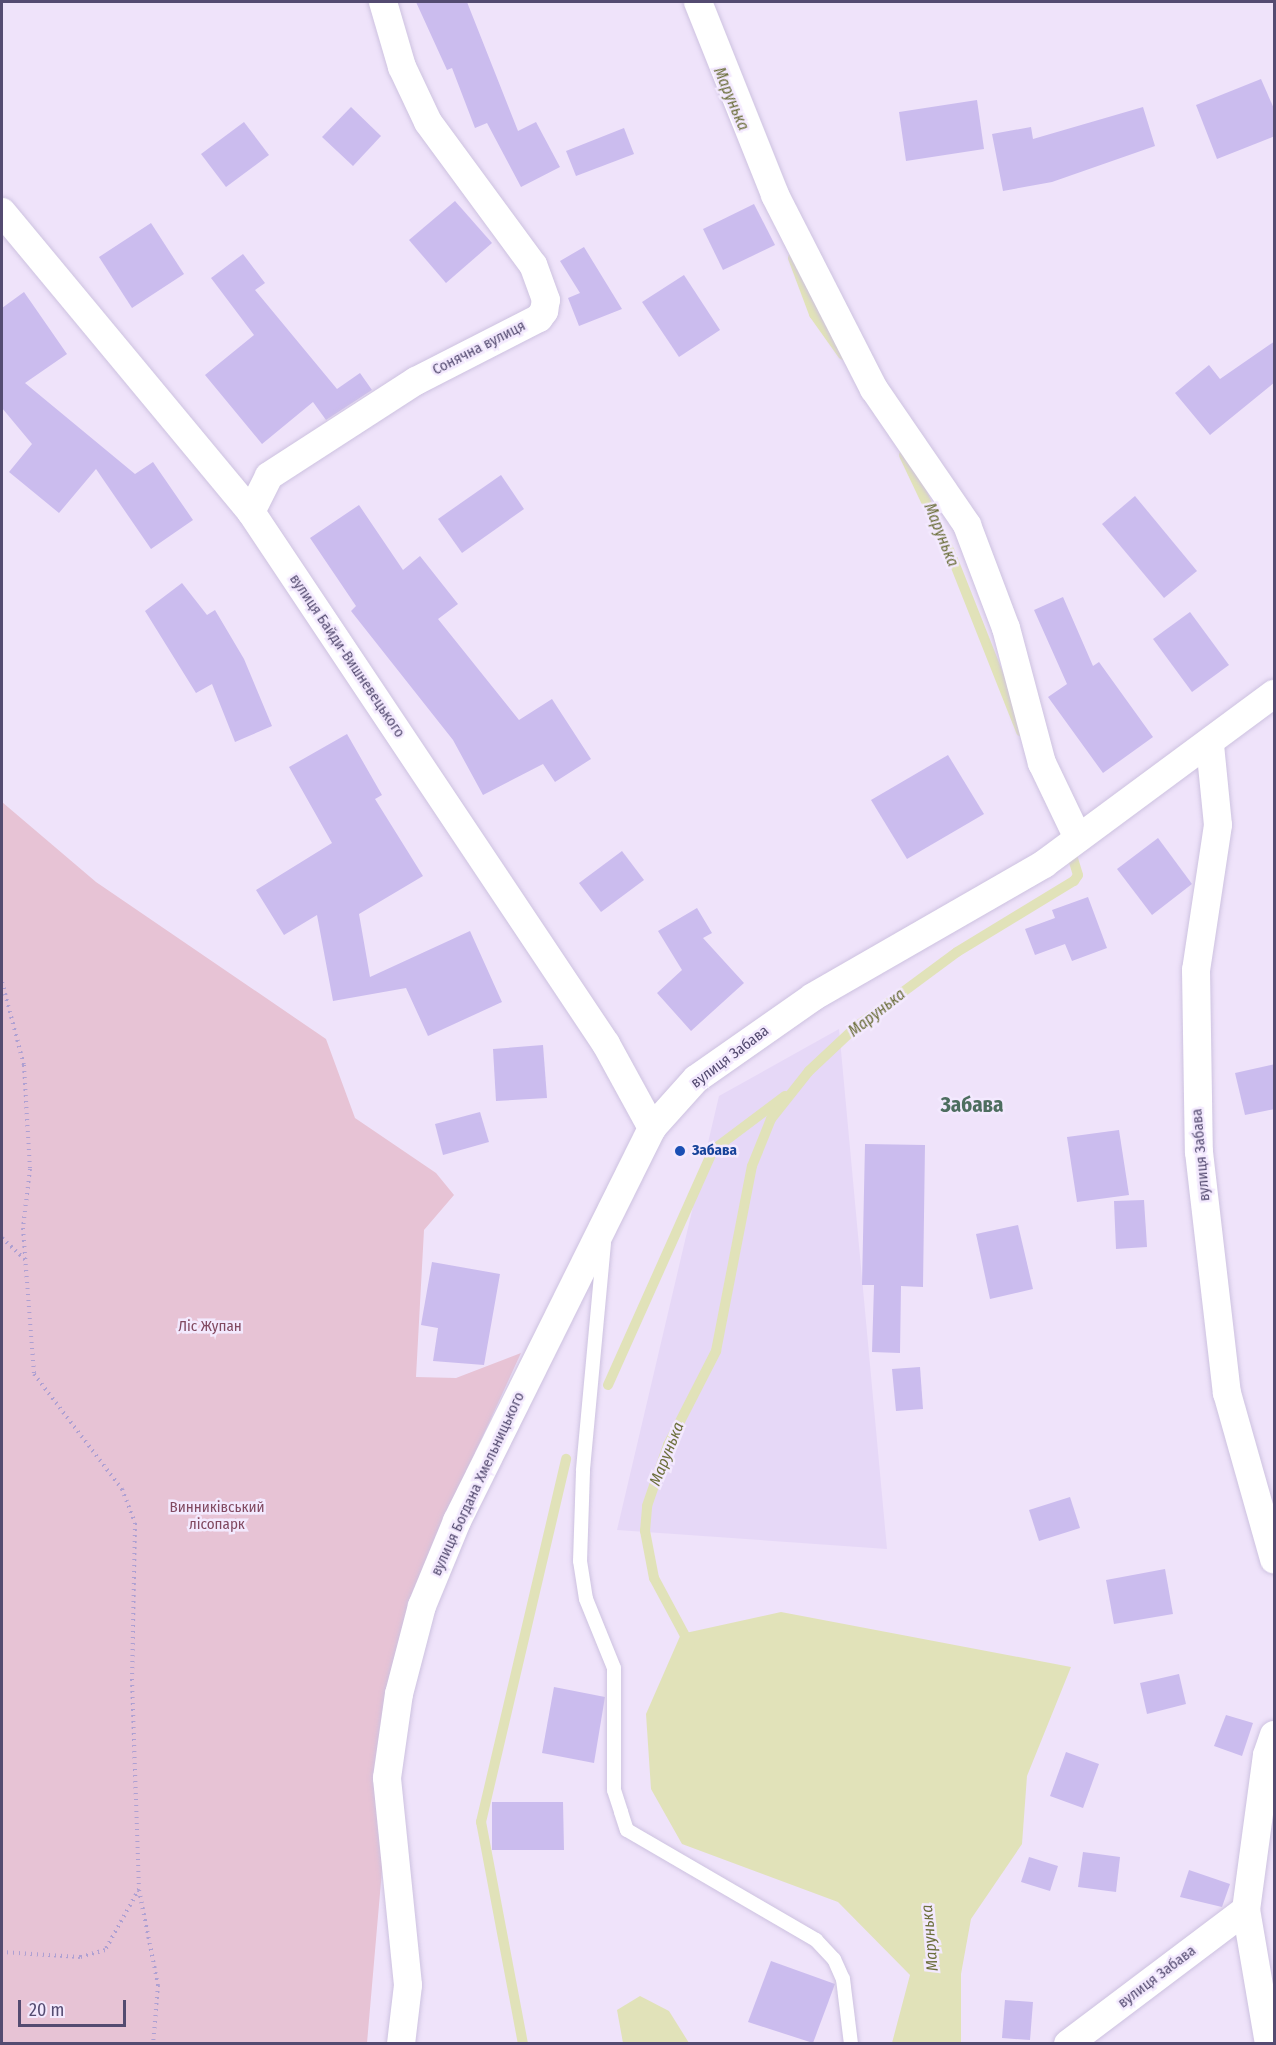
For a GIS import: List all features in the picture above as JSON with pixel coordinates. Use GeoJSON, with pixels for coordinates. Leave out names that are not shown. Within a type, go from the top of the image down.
{"type":"FeatureCollection","features":[{"type":"Feature","properties":{"kind":"street","name":"Сонячна вулиця"},"geometry":{"type":"LineString","coordinates":[[251,512],[269,476],[416,381],[544,311],[546,300],[533,265],[428,122],[402,68],[383,2]]}},
{"type":"Feature","properties":{"kind":"street"},"geometry":{"type":"LineString","coordinates":[[698,2],[776,195],[874,389],[968,525],[1006,628],[1042,763],[1075,840]]}},
{"type":"Feature","properties":{"kind":"street","name":"вулиця Байди-Вишневецького"},"geometry":{"type":"LineString","coordinates":[[2,212],[251,512],[606,1044],[652,1128]]}},
{"type":"Feature","properties":{"kind":"street","name":"вулиця Забава"},"geometry":{"type":"LineString","coordinates":[[652,1128],[696,1079],[813,997],[1044,864],[1210,745],[1275,694]]}},
{"type":"Feature","properties":{"kind":"street","name":"вулиця Забава"},"geometry":{"type":"LineString","coordinates":[[1210,745],[1218,825],[1196,970],[1199,1152],[1227,1393],[1275,1559]]}},
{"type":"Feature","properties":{"kind":"street","name":"вулиця Богдана Хмельницького"},"geometry":{"type":"LineString","coordinates":[[401,2043],[408,1985],[387,1778],[402,1683],[422,1606],[457,1521],[652,1128]]}},
{"type":"Feature","properties":{"kind":"street"},"geometry":{"type":"LineString","coordinates":[[1269,2043],[1246,1910],[1267,1755],[1275,1734]]}},
{"type":"Feature","properties":{"kind":"street","name":"вулиця Забава"},"geometry":{"type":"LineString","coordinates":[[1068,2043],[1246,1910]]}},
{"type":"Feature","properties":{"kind":"lane"},"geometry":{"type":"LineString","coordinates":[[606,1220],[583,1471],[580,1561],[586,1599],[614,1668],[614,1790],[627,1830],[792,1923],[834,1959],[843,1979],[851,2043]]}},
{"type":"Feature","properties":{"kind":"path"},"geometry":{"type":"LineString","coordinates":[[2,982],[24,1065],[30,1169],[22,1227],[27,1261],[34,1374],[122,1489],[135,1523],[132,1679],[139,1889],[158,1985],[153,2043]]}},
{"type":"Feature","properties":{"kind":"path"},"geometry":{"type":"LineString","coordinates":[[2,1238],[27,1261]]}},
{"type":"Feature","properties":{"kind":"path"},"geometry":{"type":"LineString","coordinates":[[2,1952],[80,1957],[105,1950],[139,1889]]}},
{"type":"Feature","properties":{"kind":"shaded area"},"geometry":{"type":"Polygon","coordinates":[[[839,1029],[887,1549],[617,1530],[719,1096],[839,1029]]]}},
{"type":"Feature","properties":{"kind":"green space","name":"Ліс Жупан"},"geometry":{"type":"Polygon","coordinates":[[[2,802],[96,882],[326,1039],[355,1118],[436,1173],[454,1195],[424,1230],[416,1377],[456,1378],[521,1353],[429,1553],[400,1663],[367,2043],[2,2043],[2,802]]]}},
{"type":"Feature","properties":{"kind":"water"},"geometry":{"type":"Polygon","coordinates":[[[781,1612],[1071,1667],[1027,1776],[1022,1844],[971,1919],[961,1974],[961,2043],[892,2043],[910,1975],[838,1902],[682,1844],[651,1789],[646,1714],[681,1634],[781,1612]]]}},
{"type":"Feature","properties":{"kind":"water"},"geometry":{"type":"Polygon","coordinates":[[[640,1996],[669,2011],[689,2043],[623,2043],[617,2010],[640,1996]]]}},
{"type":"Feature","properties":{"kind":"building"},"geometry":{"type":"Polygon","coordinates":[[[416,2],[467,2],[518,131],[536,122],[560,167],[521,187],[487,123],[475,128],[452,68],[447,70],[416,2]]]}},
{"type":"Feature","properties":{"kind":"building"},"geometry":{"type":"Polygon","coordinates":[[[1261,79],[1275,111],[1275,136],[1217,159],[1196,105],[1261,79]]]}},
{"type":"Feature","properties":{"kind":"building"},"geometry":{"type":"Polygon","coordinates":[[[977,100],[984,149],[906,161],[899,112],[977,100]]]}},
{"type":"Feature","properties":{"kind":"building"},"geometry":{"type":"Polygon","coordinates":[[[351,107],[381,136],[353,166],[322,137],[351,107]]]}},
{"type":"Feature","properties":{"kind":"building"},"geometry":{"type":"Polygon","coordinates":[[[1143,107],[1155,146],[1052,182],[1003,191],[992,134],[1031,127],[1033,139],[1143,107]]]}},
{"type":"Feature","properties":{"kind":"building"},"geometry":{"type":"Polygon","coordinates":[[[244,122],[269,155],[226,187],[201,154],[244,122]]]}},
{"type":"Feature","properties":{"kind":"building"},"geometry":{"type":"Polygon","coordinates":[[[624,128],[634,154],[576,176],[566,151],[624,128]]]}},
{"type":"Feature","properties":{"kind":"building"},"geometry":{"type":"Polygon","coordinates":[[[455,201],[492,243],[446,283],[409,240],[455,201]]]}},
{"type":"Feature","properties":{"kind":"building"},"geometry":{"type":"Polygon","coordinates":[[[754,204],[775,245],[723,270],[703,229],[754,204]]]}},
{"type":"Feature","properties":{"kind":"building"},"geometry":{"type":"Polygon","coordinates":[[[151,223],[184,274],[132,308],[99,257],[151,223]]]}},
{"type":"Feature","properties":{"kind":"building"},"geometry":{"type":"Polygon","coordinates":[[[584,247],[622,309],[579,326],[568,298],[580,293],[560,261],[584,247]]]}},
{"type":"Feature","properties":{"kind":"building"},"geometry":{"type":"Polygon","coordinates":[[[243,254],[265,283],[255,290],[337,389],[360,373],[372,390],[326,420],[313,402],[262,444],[205,375],[254,335],[211,278],[243,254]]]}},
{"type":"Feature","properties":{"kind":"building"},"geometry":{"type":"Polygon","coordinates":[[[684,275],[720,330],[679,357],[642,302],[684,275]]]}},
{"type":"Feature","properties":{"kind":"building"},"geometry":{"type":"Polygon","coordinates":[[[24,292],[67,354],[25,383],[135,474],[153,462],[193,520],[151,549],[96,469],[59,513],[9,472],[32,444],[2,408],[2,308],[24,292]]]}},
{"type":"Feature","properties":{"kind":"building"},"geometry":{"type":"Polygon","coordinates":[[[1275,341],[1275,382],[1210,435],[1175,393],[1209,365],[1220,379],[1275,341]]]}},
{"type":"Feature","properties":{"kind":"building"},"geometry":{"type":"Polygon","coordinates":[[[501,475],[524,509],[462,553],[438,519],[501,475]]]}},
{"type":"Feature","properties":{"kind":"building"},"geometry":{"type":"Polygon","coordinates":[[[1135,496],[1197,571],[1164,598],[1102,524],[1135,496]]]}},
{"type":"Feature","properties":{"kind":"building"},"geometry":{"type":"Polygon","coordinates":[[[359,505],[403,570],[420,556],[458,604],[438,619],[519,720],[552,699],[591,759],[555,782],[543,764],[483,795],[453,740],[351,611],[356,606],[310,538],[359,505]]]}},
{"type":"Feature","properties":{"kind":"building"},"geometry":{"type":"Polygon","coordinates":[[[182,583],[207,615],[215,610],[244,659],[272,726],[235,742],[212,684],[196,693],[145,611],[182,583]]]}},
{"type":"Feature","properties":{"kind":"building"},"geometry":{"type":"Polygon","coordinates":[[[1063,597],[1093,666],[1099,662],[1153,737],[1103,773],[1048,697],[1067,684],[1034,610],[1063,597]]]}},
{"type":"Feature","properties":{"kind":"building"},"geometry":{"type":"Polygon","coordinates":[[[1190,612],[1229,665],[1192,692],[1153,639],[1190,612]]]}},
{"type":"Feature","properties":{"kind":"building"},"geometry":{"type":"Polygon","coordinates":[[[347,734],[382,795],[375,799],[423,876],[359,914],[370,977],[470,931],[502,1002],[428,1036],[406,988],[333,1001],[317,915],[284,935],[256,890],[332,843],[289,767],[347,734]]]}},
{"type":"Feature","properties":{"kind":"building"},"geometry":{"type":"Polygon","coordinates":[[[948,755],[984,814],[907,859],[871,800],[948,755]]]}},
{"type":"Feature","properties":{"kind":"building"},"geometry":{"type":"Polygon","coordinates":[[[1158,838],[1192,884],[1152,915],[1117,869],[1158,838]]]}},
{"type":"Feature","properties":{"kind":"building"},"geometry":{"type":"Polygon","coordinates":[[[622,851],[644,880],[601,912],[579,883],[622,851]]]}},
{"type":"Feature","properties":{"kind":"building"},"geometry":{"type":"Polygon","coordinates":[[[1088,897],[1107,948],[1072,961],[1065,944],[1035,955],[1025,929],[1055,918],[1052,910],[1088,897]]]}},
{"type":"Feature","properties":{"kind":"building"},"geometry":{"type":"Polygon","coordinates":[[[697,908],[712,933],[703,938],[744,983],[691,1031],[657,993],[682,970],[658,931],[697,908]]]}},
{"type":"Feature","properties":{"kind":"building"},"geometry":{"type":"Polygon","coordinates":[[[543,1045],[547,1098],[496,1101],[493,1049],[543,1045]]]}},
{"type":"Feature","properties":{"kind":"building"},"geometry":{"type":"Polygon","coordinates":[[[1275,1064],[1275,1109],[1245,1115],[1235,1073],[1275,1064]]]}},
{"type":"Feature","properties":{"kind":"building"},"geometry":{"type":"Polygon","coordinates":[[[480,1112],[489,1142],[443,1155],[435,1124],[480,1112]]]}},
{"type":"Feature","properties":{"kind":"building"},"geometry":{"type":"Polygon","coordinates":[[[1119,1130],[1129,1195],[1077,1202],[1067,1137],[1119,1130]]]}},
{"type":"Feature","properties":{"kind":"building"},"geometry":{"type":"Polygon","coordinates":[[[865,1144],[925,1145],[923,1287],[901,1286],[900,1353],[872,1352],[874,1285],[862,1285],[865,1144]]]}},
{"type":"Feature","properties":{"kind":"building"},"geometry":{"type":"Polygon","coordinates":[[[1144,1200],[1147,1247],[1116,1249],[1114,1201],[1144,1200]]]}},
{"type":"Feature","properties":{"kind":"building"},"geometry":{"type":"Polygon","coordinates":[[[1018,1225],[1033,1289],[990,1299],[976,1234],[1018,1225]]]}},
{"type":"Feature","properties":{"kind":"building"},"geometry":{"type":"Polygon","coordinates":[[[432,1262],[500,1274],[484,1365],[433,1361],[438,1328],[421,1325],[432,1262]]]}},
{"type":"Feature","properties":{"kind":"building"},"geometry":{"type":"Polygon","coordinates":[[[920,1367],[923,1409],[896,1411],[892,1369],[920,1367]]]}},
{"type":"Feature","properties":{"kind":"building"},"geometry":{"type":"Polygon","coordinates":[[[1070,1497],[1080,1528],[1039,1541],[1029,1510],[1070,1497]]]}},
{"type":"Feature","properties":{"kind":"building"},"geometry":{"type":"Polygon","coordinates":[[[1165,1569],[1173,1614],[1114,1624],[1106,1580],[1165,1569]]]}},
{"type":"Feature","properties":{"kind":"building"},"geometry":{"type":"Polygon","coordinates":[[[1179,1674],[1186,1704],[1147,1714],[1140,1683],[1179,1674]]]}},
{"type":"Feature","properties":{"kind":"building"},"geometry":{"type":"Polygon","coordinates":[[[554,1687],[605,1697],[594,1763],[542,1753],[554,1687]]]}},
{"type":"Feature","properties":{"kind":"building"},"geometry":{"type":"Polygon","coordinates":[[[1226,1715],[1253,1723],[1242,1756],[1214,1746],[1226,1715]]]}},
{"type":"Feature","properties":{"kind":"building"},"geometry":{"type":"Polygon","coordinates":[[[1066,1752],[1099,1764],[1083,1808],[1050,1796],[1066,1752]]]}},
{"type":"Feature","properties":{"kind":"building"},"geometry":{"type":"Polygon","coordinates":[[[492,1802],[563,1802],[564,1850],[492,1850],[492,1802]]]}},
{"type":"Feature","properties":{"kind":"building"},"geometry":{"type":"Polygon","coordinates":[[[1083,1852],[1120,1857],[1116,1892],[1078,1887],[1083,1852]]]}},
{"type":"Feature","properties":{"kind":"building"},"geometry":{"type":"Polygon","coordinates":[[[1029,1857],[1058,1866],[1050,1891],[1021,1882],[1029,1857]]]}},
{"type":"Feature","properties":{"kind":"building"},"geometry":{"type":"Polygon","coordinates":[[[1189,1870],[1230,1884],[1222,1907],[1180,1897],[1189,1870]]]}},
{"type":"Feature","properties":{"kind":"building"},"geometry":{"type":"Polygon","coordinates":[[[771,1961],[835,1984],[813,2043],[748,2022],[771,1961]]]}},
{"type":"Feature","properties":{"kind":"building"},"geometry":{"type":"Polygon","coordinates":[[[1005,2000],[1033,2002],[1030,2040],[1002,2038],[1005,2000]]]}},
{"type":"Feature","properties":{"kind":"waterway","name":"Марунька"},"geometry":{"type":"LineString","coordinates":[[793,258],[814,314],[843,355]]}},
{"type":"Feature","properties":{"kind":"waterway","name":"Марунька"},"geometry":{"type":"LineString","coordinates":[[904,455],[950,552],[1021,731]]}},
{"type":"Feature","properties":{"kind":"waterway","name":"Марунька"},"geometry":{"type":"LineString","coordinates":[[690,1645],[654,1578],[645,1531],[647,1506],[668,1445],[716,1351],[752,1166],[771,1119],[809,1071],[857,1026],[957,952],[1074,881],[1078,875],[1070,848]]}},
{"type":"Feature","properties":{"kind":"waterway"},"geometry":{"type":"LineString","coordinates":[[608,1385],[713,1150],[785,1096]]}},
{"type":"Feature","properties":{"kind":"waterway"},"geometry":{"type":"LineString","coordinates":[[523,2044],[481,1822],[566,1459]]}},
{"type":"Feature","properties":{"kind":"place","name":"Забава"},"geometry":{"type":"Point","coordinates":[680,1151]}},
{"type":"Feature","properties":{"kind":"district","name":"Забава"},"geometry":{"type":"Point","coordinates":[972,1105]}},
{"type":"Feature","properties":{"kind":"park label","name":"Винниківський лісопарк"},"geometry":{"type":"Point","coordinates":[217,1516]}}]}
